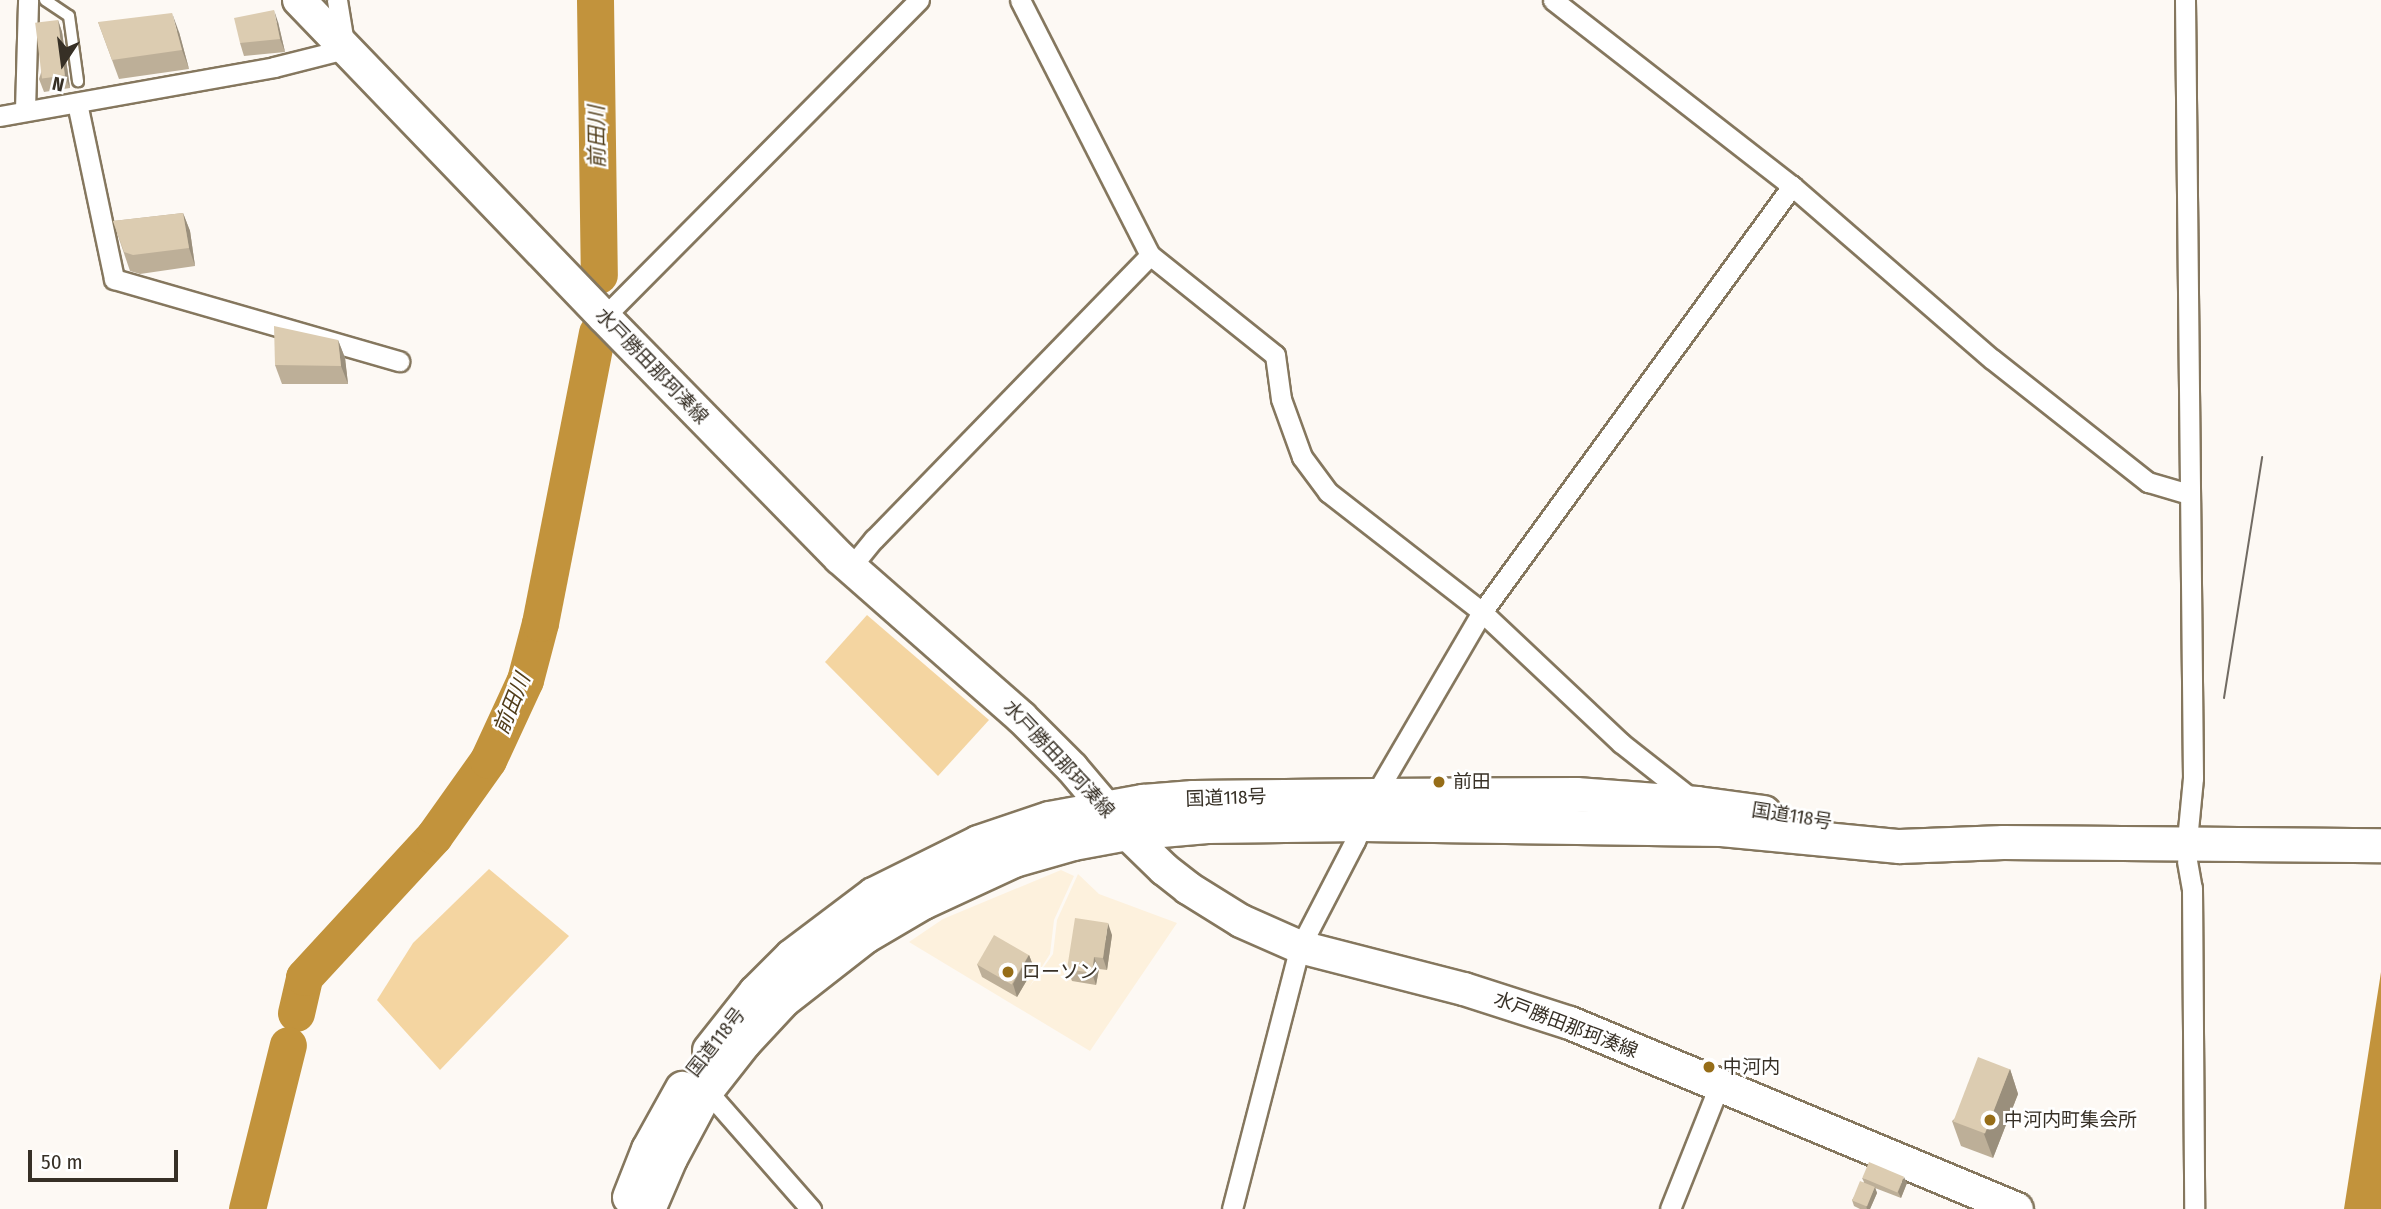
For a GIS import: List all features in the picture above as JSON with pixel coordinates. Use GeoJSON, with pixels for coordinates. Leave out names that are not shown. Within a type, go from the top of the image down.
{"type":"FeatureCollection","features":[{"type":"Feature","properties":{"kind":"highway","name":"国道118号"},"geometry":{"type":"LineString","coordinates":[[648,1209],[698,1082],[744,1042],[783,1000],[865,936],[970,877],[1014,860],[1127,833],[1232,825],[1369,809],[1576,794],[1697,803],[1896,833],[2003,842]]}},
{"type":"Feature","properties":{"kind":"highway","name":"国道118号"},"geometry":{"type":"LineString","coordinates":[[625,1209],[648,1149],[698,1082],[755,992],[791,956],[873,894],[978,842],[1049,818],[1194,797],[1721,829],[1899,846],[2003,842],[2381,845]]}},
{"type":"Feature","properties":{"kind":"main road","name":"水戸勝田那珂湊線"},"geometry":{"type":"LineString","coordinates":[[299,0],[604,317],[851,567],[1005,701],[1064,759],[1127,833],[1164,869],[1206,901],[1241,921],[1300,947],[1517,1004],[2017,1209]]}},
{"type":"Feature","properties":{"kind":"street"},"geometry":{"type":"LineString","coordinates":[[25,110],[28,0]]}},
{"type":"Feature","properties":{"kind":"street"},"geometry":{"type":"LineString","coordinates":[[0,116],[263,69],[345,49],[337,0]]}},
{"type":"Feature","properties":{"kind":"street"},"geometry":{"type":"LineString","coordinates":[[604,317],[919,0]]}},
{"type":"Feature","properties":{"kind":"street"},"geometry":{"type":"LineString","coordinates":[[1020,0],[1150,256],[1275,355],[1281,399],[1303,457],[1328,492],[1482,612],[1621,743],[1697,803],[1721,829]]}},
{"type":"Feature","properties":{"kind":"street"},"geometry":{"type":"LineString","coordinates":[[1553,0],[1792,186],[1992,359],[2148,482],[2189,494]]}},
{"type":"Feature","properties":{"kind":"street"},"geometry":{"type":"LineString","coordinates":[[2168,0],[2185,20]]}},
{"type":"Feature","properties":{"kind":"street"},"geometry":{"type":"LineString","coordinates":[[2185,0],[2193,778],[2185,845],[2192,888],[2194,1209]]}},
{"type":"Feature","properties":{"kind":"street"},"geometry":{"type":"LineString","coordinates":[[77,103],[114,279],[399,361]]}},
{"type":"Feature","properties":{"kind":"street"},"geometry":{"type":"LineString","coordinates":[[1232,1209],[1300,947],[1369,809],[1482,612],[1792,186]]}},
{"type":"Feature","properties":{"kind":"street"},"geometry":{"type":"LineString","coordinates":[[851,567],[874,539],[1150,256]]}},
{"type":"Feature","properties":{"kind":"street"},"geometry":{"type":"LineString","coordinates":[[698,1082],[811,1209]]}},
{"type":"Feature","properties":{"kind":"street"},"geometry":{"type":"LineString","coordinates":[[1670,1209],[1719,1086]]}},
{"type":"Feature","properties":{"kind":"lane"},"geometry":{"type":"LineString","coordinates":[[45,0],[69,16],[78,81]]}},
{"type":"Feature","properties":{"kind":"shaded area"},"geometry":{"type":"Polygon","coordinates":[[[867,615],[989,720],[938,776],[825,662],[867,615]]]}},
{"type":"Feature","properties":{"kind":"shaded area"},"geometry":{"type":"Polygon","coordinates":[[[489,869],[569,936],[440,1070],[377,1000],[413,943],[489,869]]]}},
{"type":"Feature","properties":{"kind":"shaded area"},"geometry":{"type":"Polygon","coordinates":[[[1061,870],[1074,876],[1054,920],[1050,954],[1028,989],[1053,954],[1057,920],[1078,874],[1099,894],[1177,923],[1090,1051],[909,942],[943,919],[1061,870]]]}},
{"type":"Feature","properties":{"kind":"shaded area"},"geometry":{"type":"Polygon","coordinates":[[[2381,972],[2381,1209],[2344,1209],[2381,972]]]}},
{"type":"Feature","properties":{"kind":"building"},"geometry":{"type":"Polygon","coordinates":[[[274,10],[280,39],[240,43],[234,18],[274,10]]]}},
{"type":"Feature","properties":{"kind":"building"},"geometry":{"type":"Polygon","coordinates":[[[172,13],[182,50],[112,60],[98,22],[172,13]]]}},
{"type":"Feature","properties":{"kind":"building"},"geometry":{"type":"Polygon","coordinates":[[[58,20],[65,76],[42,78],[35,23],[58,20]]]}},
{"type":"Feature","properties":{"kind":"building"},"geometry":{"type":"Polygon","coordinates":[[[183,213],[189,248],[133,255],[124,252],[113,221],[183,213]]]}},
{"type":"Feature","properties":{"kind":"building"},"geometry":{"type":"Polygon","coordinates":[[[274,326],[338,340],[341,366],[275,365],[274,326]]]}},
{"type":"Feature","properties":{"kind":"building"},"geometry":{"type":"Polygon","coordinates":[[[1075,918],[1108,923],[1103,958],[1094,957],[1092,973],[1067,969],[1075,918]]]}},
{"type":"Feature","properties":{"kind":"building"},"geometry":{"type":"Polygon","coordinates":[[[994,935],[1029,955],[1012,984],[977,964],[994,935]]]}},
{"type":"Feature","properties":{"kind":"building"},"geometry":{"type":"Polygon","coordinates":[[[1978,1057],[2010,1069],[1985,1134],[1953,1121],[1978,1057]]]}},
{"type":"Feature","properties":{"kind":"building"},"geometry":{"type":"Polygon","coordinates":[[[1869,1162],[1904,1177],[1897,1192],[1862,1178],[1869,1162]]]}},
{"type":"Feature","properties":{"kind":"building"},"geometry":{"type":"Polygon","coordinates":[[[1860,1181],[1875,1187],[1867,1206],[1852,1200],[1860,1181]]]}},
{"type":"Feature","properties":{"kind":"waterway","name":"前田川"},"geometry":{"type":"LineString","coordinates":[[595,0],[599,275]]}},
{"type":"Feature","properties":{"kind":"waterway","name":"前田川"},"geometry":{"type":"LineString","coordinates":[[296,1013],[304,977],[434,836],[488,760],[525,680],[540,623],[597,333]]}},
{"type":"Feature","properties":{"kind":"waterway","name":"前田川"},"geometry":{"type":"LineString","coordinates":[[247,1209],[288,1045]]}},
{"type":"Feature","properties":{"kind":"tram line"},"geometry":{"type":"LineString","coordinates":[[2224,698],[2262,457]]}},
{"type":"Feature","properties":{"kind":"place","name":"前田"},"geometry":{"type":"Point","coordinates":[1439,782]}},
{"type":"Feature","properties":{"kind":"place","name":"ローソン"},"geometry":{"type":"Point","coordinates":[1008,972]}},
{"type":"Feature","properties":{"kind":"place","name":"中河内"},"geometry":{"type":"Point","coordinates":[1709,1067]}},
{"type":"Feature","properties":{"kind":"place","name":"中河内町集会所"},"geometry":{"type":"Point","coordinates":[1990,1120]}}]}
